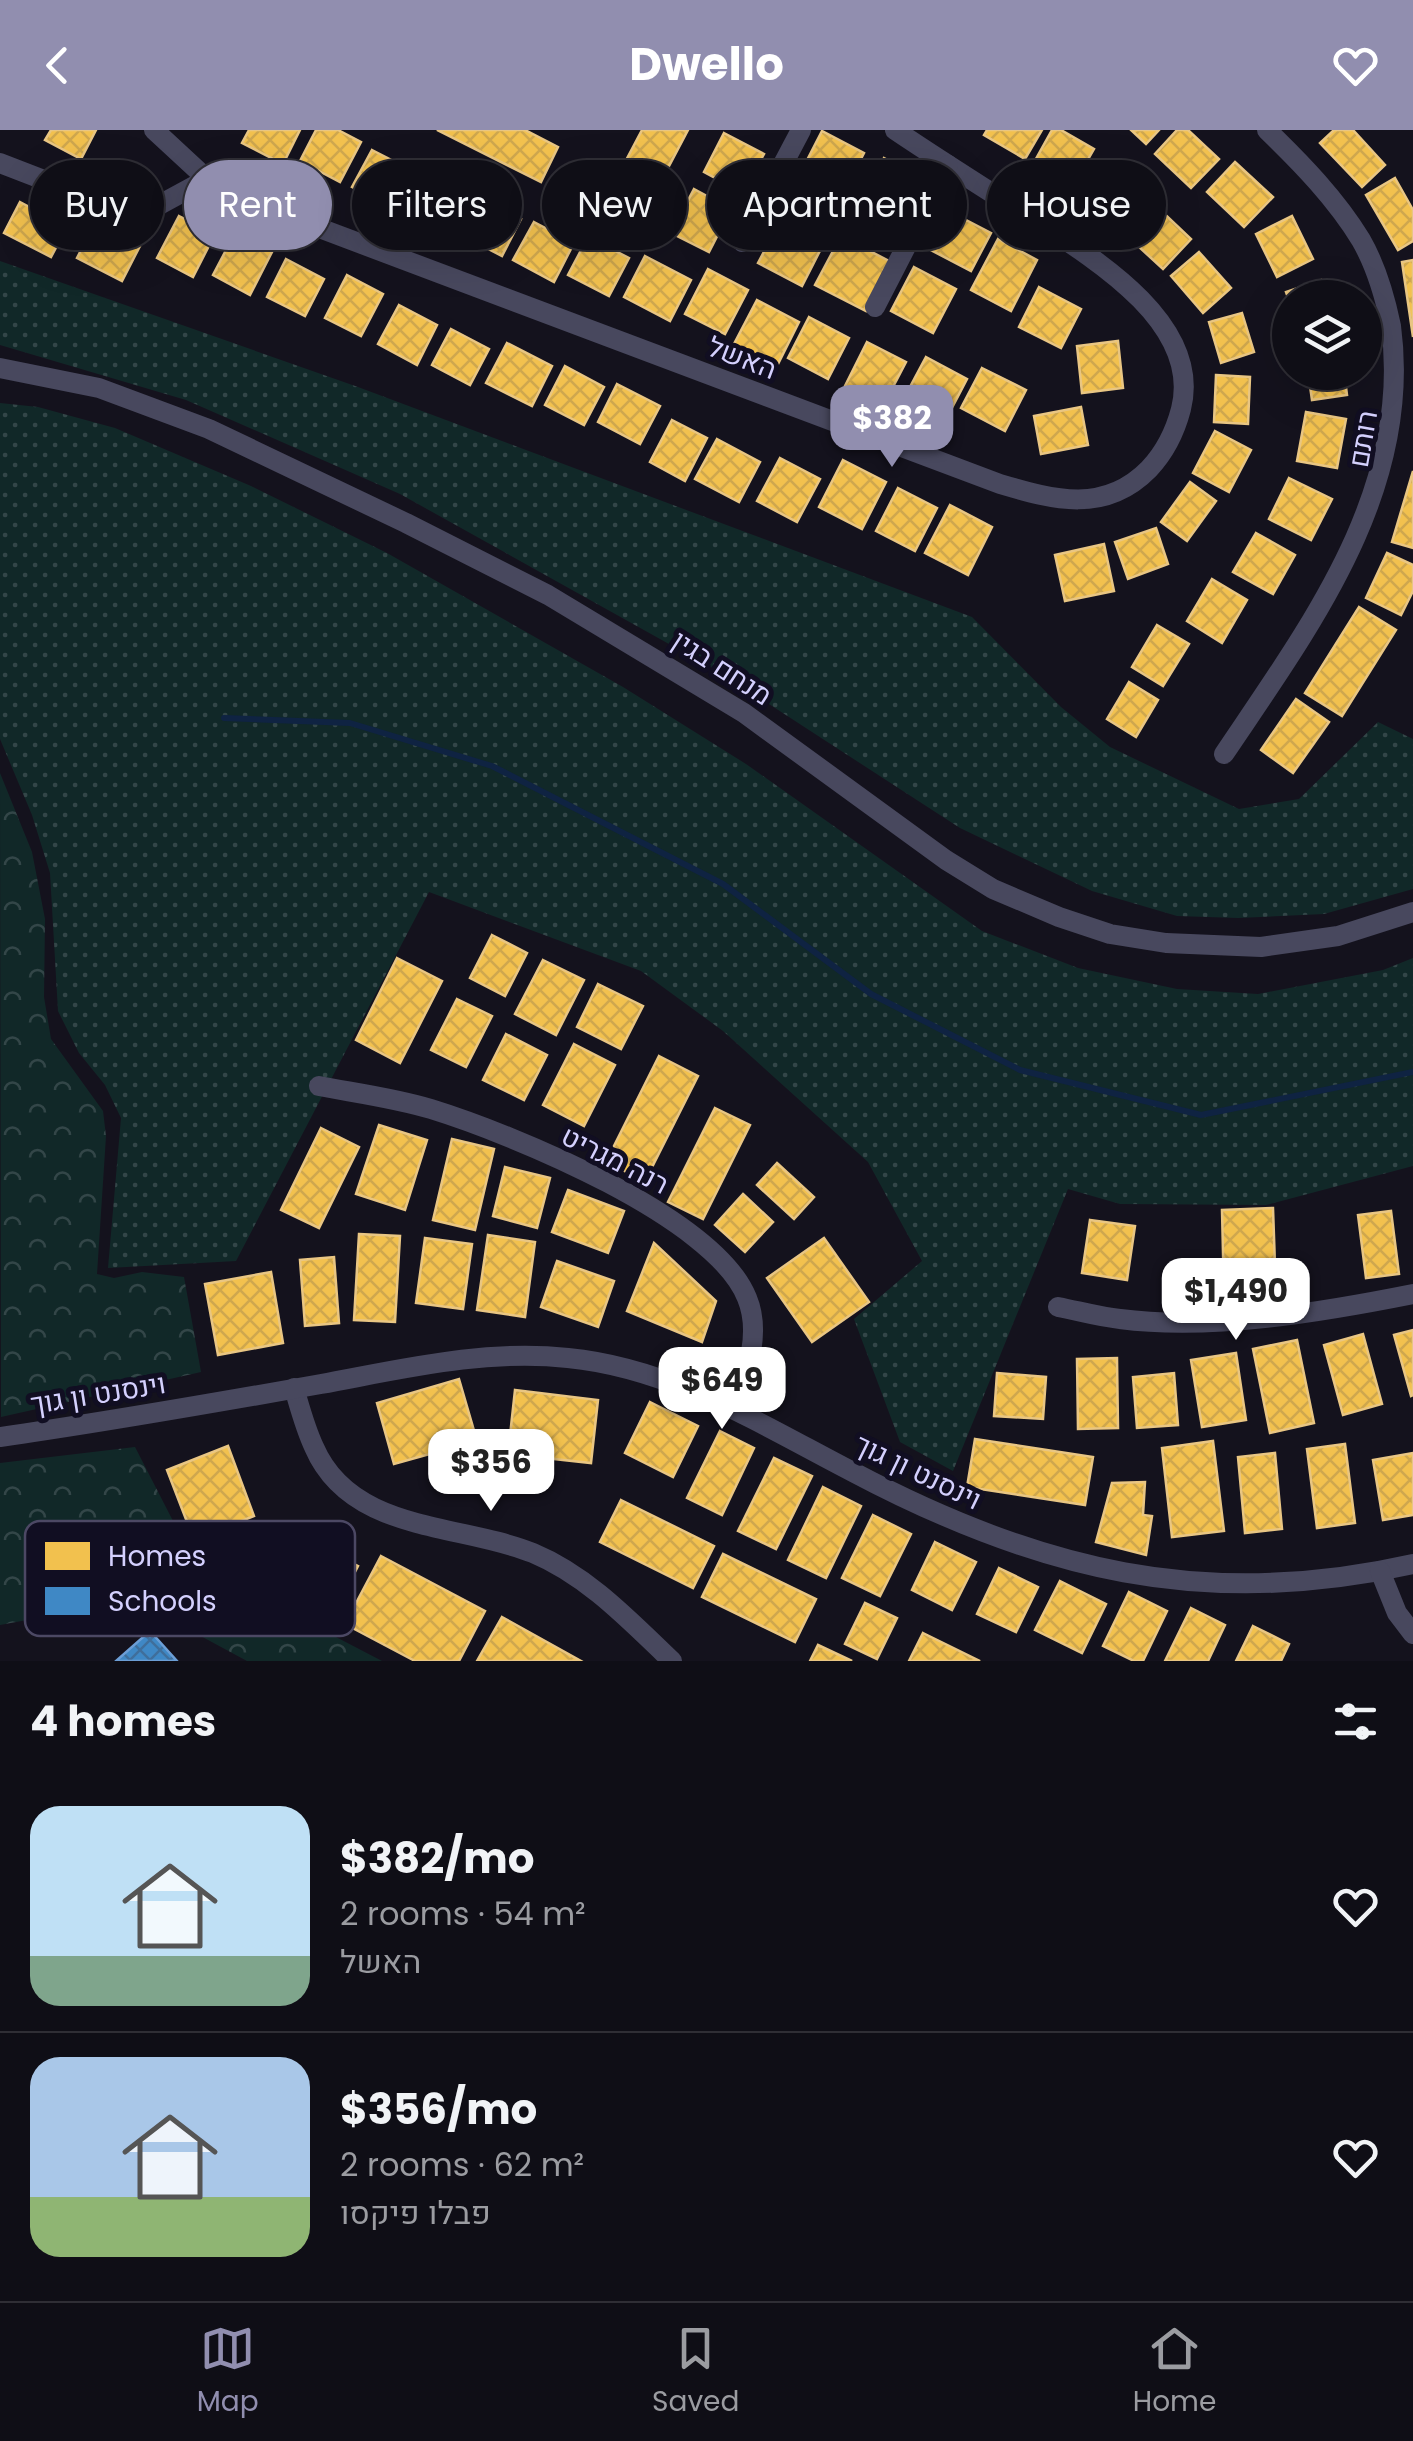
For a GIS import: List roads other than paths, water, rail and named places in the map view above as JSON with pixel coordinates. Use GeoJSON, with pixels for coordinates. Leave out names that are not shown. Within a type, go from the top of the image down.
{"type":"FeatureCollection","features":[{"type":"Feature","properties":{"kind":"street","name":"האשל"},"geometry":{"type":"LineString","coordinates":[[154,130],[186,160]]}},
{"type":"Feature","properties":{"kind":"street"},"geometry":{"type":"LineString","coordinates":[[785,160],[801,130]]}},
{"type":"Feature","properties":{"kind":"street","name":"האשל"},"geometry":{"type":"LineString","coordinates":[[895,130],[942,160]]}},
{"type":"Feature","properties":{"kind":"street","name":"רותם"},"geometry":{"type":"LineString","coordinates":[[1224,754],[1322,607],[1358,543],[1384,483],[1397,423],[1398,362],[1384,295],[1362,242],[1320,184],[1267,130]]}},
{"type":"Feature","properties":{"kind":"street"},"geometry":{"type":"LineString","coordinates":[[0,163],[119,209],[150,210],[184,192]]}},
{"type":"Feature","properties":{"kind":"street","name":"האשל"},"geometry":{"type":"LineString","coordinates":[[332,233],[1000,484],[1076,502],[1118,492],[1149,469],[1174,436],[1184,396],[1179,353],[1156,317],[1106,268],[967,177]]}},
{"type":"Feature","properties":{"kind":"street"},"geometry":{"type":"LineString","coordinates":[[874,307],[903,250]]}},
{"type":"Feature","properties":{"kind":"street","name":"מנחם בגין"},"geometry":{"type":"LineString","coordinates":[[0,368],[99,388],[210,430],[406,522],[548,595],[744,712],[857,798],[962,870],[993,889],[1059,917],[1110,934],[1166,943],[1261,947],[1338,936],[1413,912]]}},
{"type":"Feature","properties":{"kind":"street","name":"רנה מגריט"},"geometry":{"type":"LineString","coordinates":[[319,1086],[429,1108],[506,1137],[604,1180],[667,1218],[721,1260],[747,1297],[754,1332],[734,1410]]}},
{"type":"Feature","properties":{"kind":"street"},"geometry":{"type":"LineString","coordinates":[[1058,1307],[1120,1319],[1194,1322],[1334,1310],[1413,1294]]}},
{"type":"Feature","properties":{"kind":"street","name":"וינסנט ון גוך"},"geometry":{"type":"LineString","coordinates":[[0,1437],[478,1356],[568,1358],[643,1372],[734,1410],[910,1502],[995,1539],[1096,1568],[1195,1584],[1297,1584],[1413,1564]]}},
{"type":"Feature","properties":{"kind":"street"},"geometry":{"type":"LineString","coordinates":[[294,1388],[314,1447],[337,1483],[352,1496],[401,1519],[503,1543],[556,1564],[590,1586],[672,1661]]}},
{"type":"Feature","properties":{"kind":"street"},"geometry":{"type":"LineString","coordinates":[[1380,1571],[1397,1613],[1413,1634]]}},
{"type":"Feature","properties":{"kind":"waterway"},"geometry":{"type":"LineString","coordinates":[[224,718],[350,723],[492,766],[723,884],[871,994],[1020,1070],[1201,1115],[1413,1072]]}}]}
